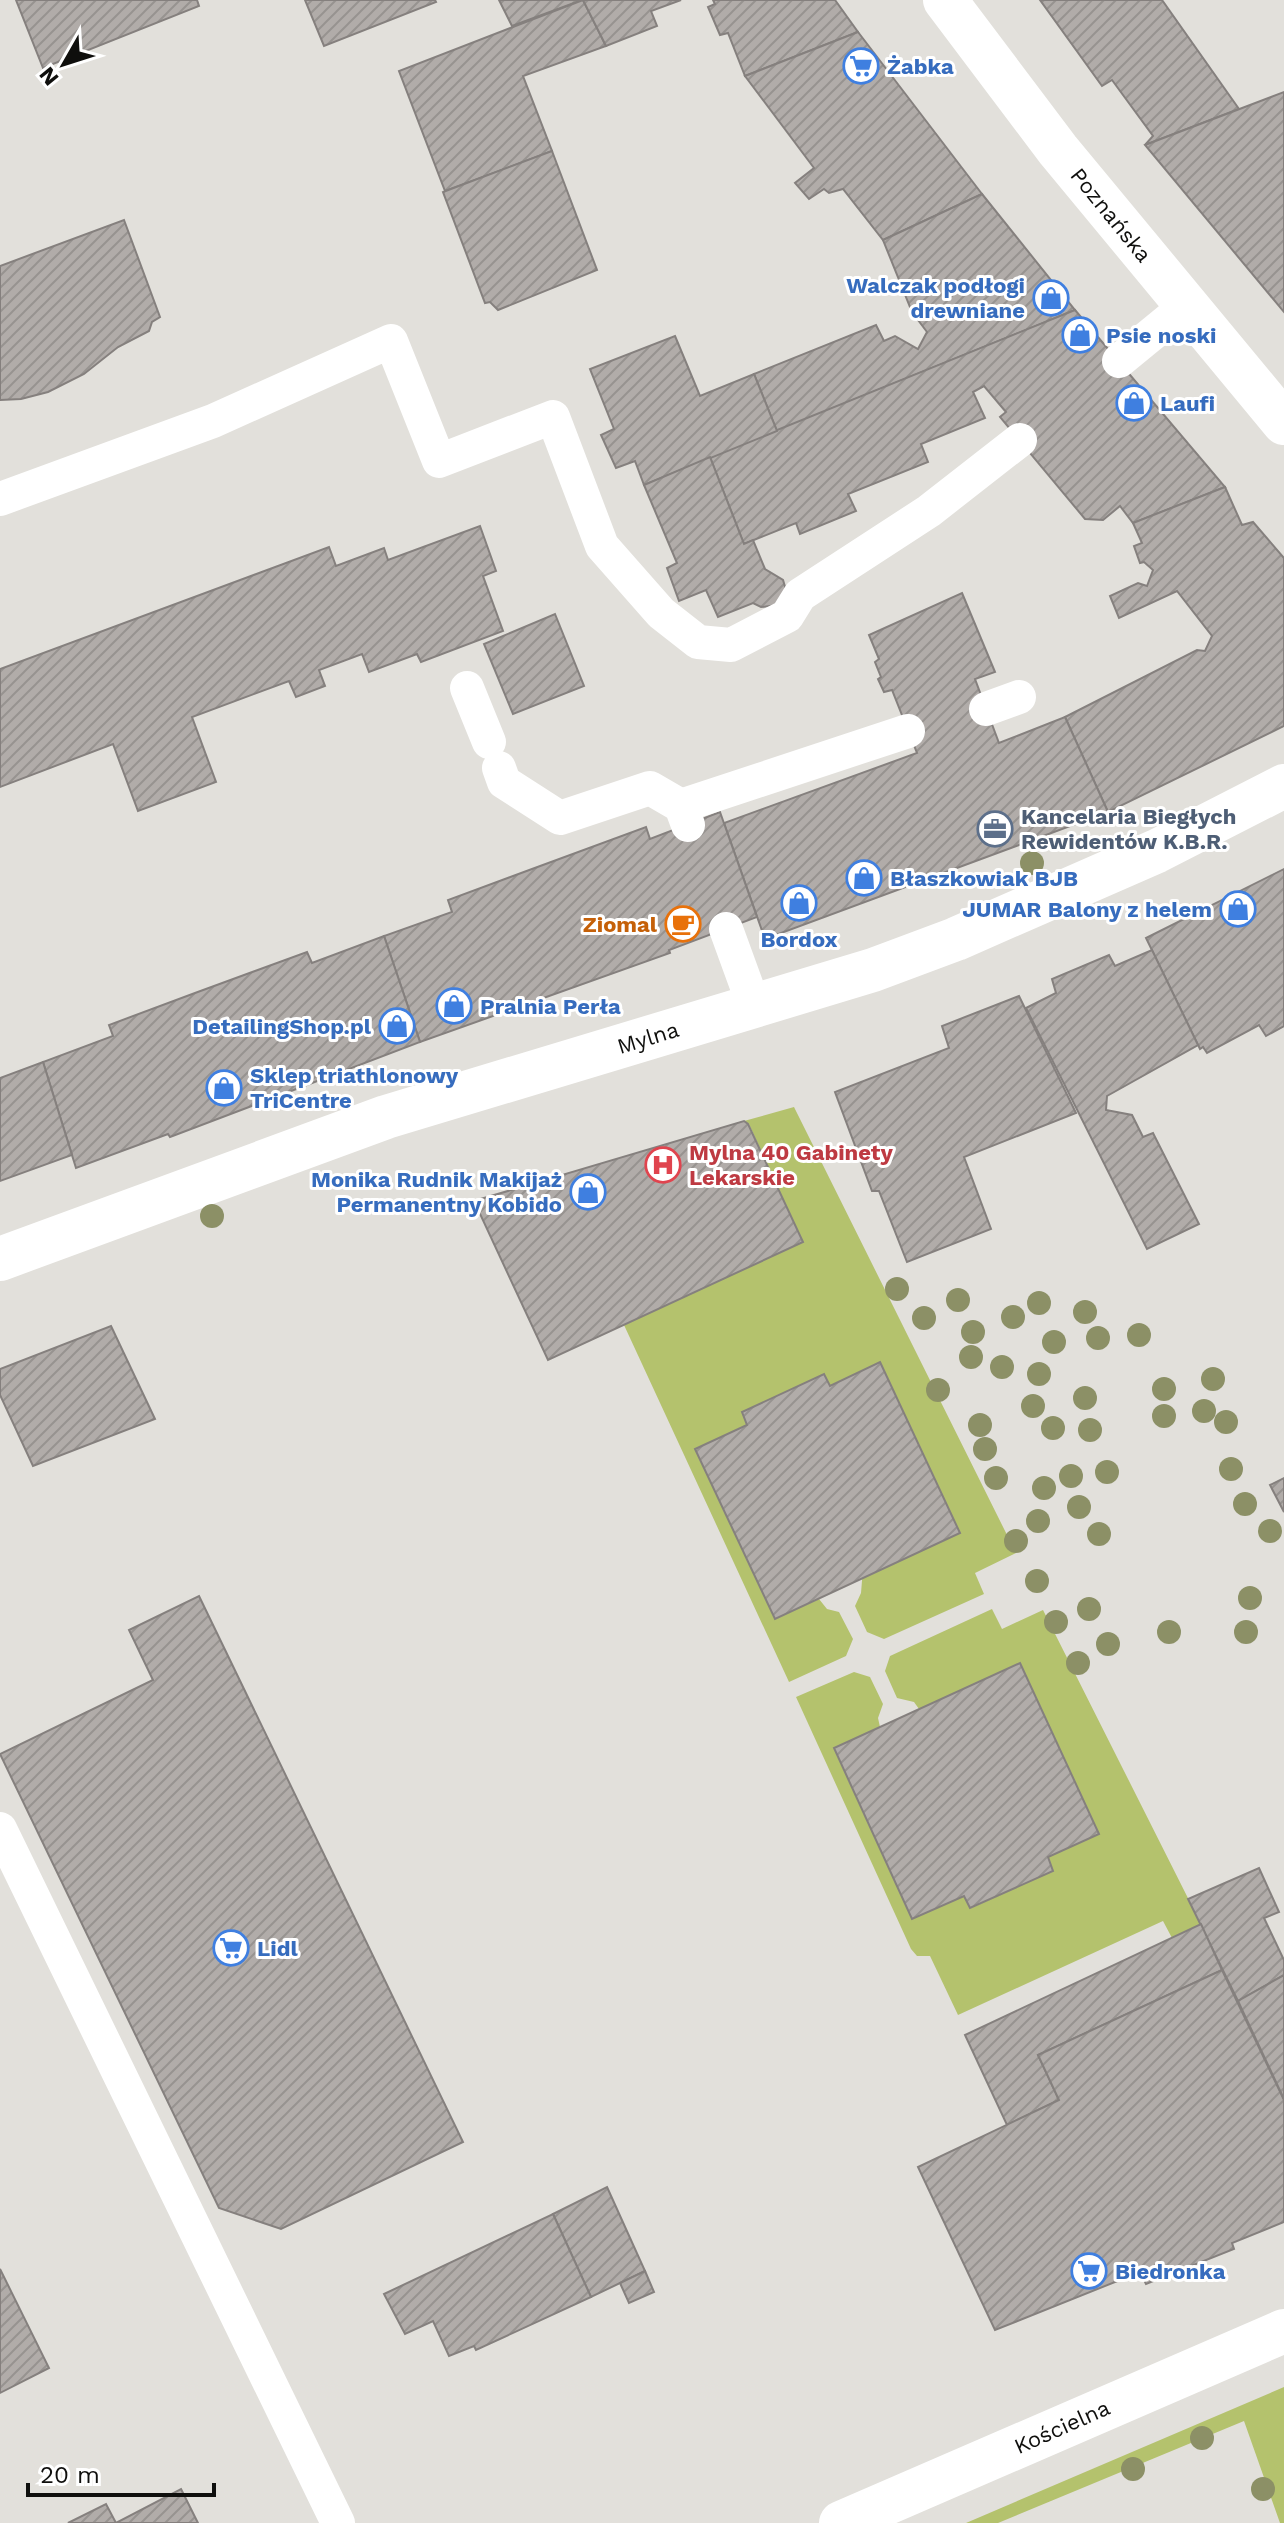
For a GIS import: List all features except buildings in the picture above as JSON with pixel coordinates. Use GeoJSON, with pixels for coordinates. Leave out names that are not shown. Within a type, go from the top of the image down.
{"type":"FeatureCollection","features":[{"type":"Feature","properties":{"kind":"street","name":"Poznańska"},"geometry":{"type":"LineString","coordinates":[[945,0],[1058,150],[1284,423]]}},
{"type":"Feature","properties":{"kind":"street","name":"Mylna"},"geometry":{"type":"LineString","coordinates":[[0,1259],[386,1117],[873,970],[956,939],[1157,851],[1284,786]]}},
{"type":"Feature","properties":{"kind":"street","name":"Kościelna"},"geometry":{"type":"LineString","coordinates":[[841,2523],[1284,2331]]}},
{"type":"Feature","properties":{"kind":"lane"},"geometry":{"type":"LineString","coordinates":[[1119,361],[1186,306]]}},
{"type":"Feature","properties":{"kind":"lane"},"geometry":{"type":"LineString","coordinates":[[0,499],[213,421],[391,341],[439,461],[553,417],[602,546],[661,613],[698,642],[731,645],[787,616],[800,595],[929,511],[1020,440]]}},
{"type":"Feature","properties":{"kind":"lane"},"geometry":{"type":"LineString","coordinates":[[467,688],[504,782],[560,818],[650,788],[685,816],[908,731]]}},
{"type":"Feature","properties":{"kind":"lane"},"geometry":{"type":"LineString","coordinates":[[986,709],[1019,697]]}},
{"type":"Feature","properties":{"kind":"lane"},"geometry":{"type":"LineString","coordinates":[[726,929],[754,1006]]}},
{"type":"Feature","properties":{"kind":"lane"},"geometry":{"type":"LineString","coordinates":[[0,1829],[338,2523]]}},
{"type":"Feature","properties":{"kind":"green space"},"geometry":{"type":"Polygon","coordinates":[[[794,1107],[1016,1553],[975,1573],[984,1594],[884,1639],[867,1632],[855,1606],[861,1593],[880,1363],[696,1449],[775,1619],[819,1599],[827,1609],[839,1612],[853,1639],[846,1656],[789,1682],[624,1325],[802,1242],[749,1124],[744,1121],[794,1107]]]}},
{"type":"Feature","properties":{"kind":"green space"},"geometry":{"type":"Polygon","coordinates":[[[992,1609],[1002,1629],[1043,1610],[1201,1924],[1172,1938],[1163,1921],[958,2015],[930,1956],[917,1956],[911,1949],[796,1697],[854,1672],[870,1677],[883,1704],[878,1718],[880,1727],[834,1749],[912,1919],[964,1896],[971,1908],[1053,1871],[1048,1857],[1098,1833],[1020,1663],[919,1709],[914,1702],[897,1698],[885,1671],[890,1656],[992,1609]]]}},
{"type":"Feature","properties":{"kind":"green space"},"geometry":{"type":"Polygon","coordinates":[[[1284,2387],[1284,2523],[1280,2523],[1244,2421],[998,2523],[966,2523],[1284,2387]]]}},
{"type":"Feature","properties":{"kind":"place","name":"Żabka"},"geometry":{"type":"Point","coordinates":[861,66]}},
{"type":"Feature","properties":{"kind":"place","name":"Walczak podłogi drewniane"},"geometry":{"type":"Point","coordinates":[1051,298]}},
{"type":"Feature","properties":{"kind":"place","name":"Psie noski"},"geometry":{"type":"Point","coordinates":[1080,335]}},
{"type":"Feature","properties":{"kind":"place","name":"Laufi"},"geometry":{"type":"Point","coordinates":[1134,403]}},
{"type":"Feature","properties":{"kind":"place","name":"Kancelaria Biegłych Rewidentów K.B.R."},"geometry":{"type":"Point","coordinates":[995,829]}},
{"type":"Feature","properties":{"kind":"place","name":"Błaszkowiak BJB"},"geometry":{"type":"Point","coordinates":[864,878]}},
{"type":"Feature","properties":{"kind":"place","name":"Bordox"},"geometry":{"type":"Point","coordinates":[799,903]}},
{"type":"Feature","properties":{"kind":"place","name":"JUMAR Balony z helem"},"geometry":{"type":"Point","coordinates":[1238,909]}},
{"type":"Feature","properties":{"kind":"place","name":"Ziomal"},"geometry":{"type":"Point","coordinates":[683,924]}},
{"type":"Feature","properties":{"kind":"place","name":"Pralnia Perła"},"geometry":{"type":"Point","coordinates":[454,1006]}},
{"type":"Feature","properties":{"kind":"place","name":"DetailingShop.pl"},"geometry":{"type":"Point","coordinates":[397,1026]}},
{"type":"Feature","properties":{"kind":"place","name":"Sklep triathlonowy TriCentre"},"geometry":{"type":"Point","coordinates":[224,1088]}},
{"type":"Feature","properties":{"kind":"place","name":"Mylna 40 Gabinety Lekarskie"},"geometry":{"type":"Point","coordinates":[663,1165]}},
{"type":"Feature","properties":{"kind":"place","name":"Monika Rudnik Makijaż Permanentny Kobido"},"geometry":{"type":"Point","coordinates":[588,1192]}},
{"type":"Feature","properties":{"kind":"place","name":"Lidl"},"geometry":{"type":"Point","coordinates":[231,1948]}},
{"type":"Feature","properties":{"kind":"place","name":"Biedronka"},"geometry":{"type":"Point","coordinates":[1089,2271]}}]}
